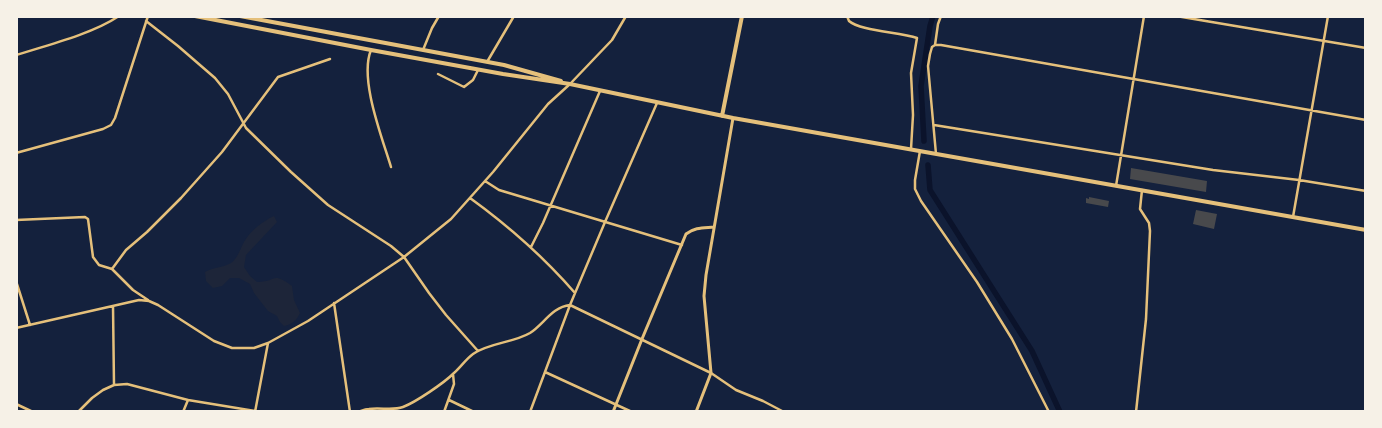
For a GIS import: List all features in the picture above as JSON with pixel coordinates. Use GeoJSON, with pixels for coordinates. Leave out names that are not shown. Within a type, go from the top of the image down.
{"type":"FeatureCollection","features":[{"type":"Feature","properties":{"kind":"main road"},"geometry":{"type":"LineString","coordinates":[[194,16],[372,50],[570,84]]}},
{"type":"Feature","properties":{"kind":"main road"},"geometry":{"type":"LineString","coordinates":[[240,16],[504,65],[570,84],[722,116],[1366,230]]}},
{"type":"Feature","properties":{"kind":"main road"},"geometry":{"type":"LineString","coordinates":[[722,116],[742,16]]}},
{"type":"Feature","properties":{"kind":"street"},"geometry":{"type":"LineString","coordinates":[[16,55],[91,30],[119,16]]}},
{"type":"Feature","properties":{"kind":"street"},"geometry":{"type":"LineString","coordinates":[[16,153],[98,131],[111,125],[115,118],[148,16]]}},
{"type":"Feature","properties":{"kind":"street"},"geometry":{"type":"LineString","coordinates":[[423,50],[439,16]]}},
{"type":"Feature","properties":{"kind":"street"},"geometry":{"type":"LineString","coordinates":[[487,62],[514,16]]}},
{"type":"Feature","properties":{"kind":"street"},"geometry":{"type":"LineString","coordinates":[[16,220],[88,219],[94,257],[99,265],[112,269],[133,290],[214,341],[232,348],[254,348],[268,343],[308,321],[334,304],[404,257],[451,219],[548,104],[612,40],[626,16]]}},
{"type":"Feature","properties":{"kind":"street"},"geometry":{"type":"LineString","coordinates":[[847,16],[849,21],[857,26],[917,38],[911,73],[913,115],[911,149]]}},
{"type":"Feature","properties":{"kind":"street"},"geometry":{"type":"LineString","coordinates":[[936,154],[928,66],[941,16]]}},
{"type":"Feature","properties":{"kind":"street"},"geometry":{"type":"LineString","coordinates":[[1116,186],[1144,16]]}},
{"type":"Feature","properties":{"kind":"street"},"geometry":{"type":"LineString","coordinates":[[1176,16],[1366,48]]}},
{"type":"Feature","properties":{"kind":"street"},"geometry":{"type":"LineString","coordinates":[[1293,217],[1328,16]]}},
{"type":"Feature","properties":{"kind":"street"},"geometry":{"type":"LineString","coordinates":[[146,21],[215,78],[228,94],[246,128],[291,172],[328,205],[404,257],[446,315],[478,351]]}},
{"type":"Feature","properties":{"kind":"street"},"geometry":{"type":"LineString","coordinates":[[302,37],[303,28]]}},
{"type":"Feature","properties":{"kind":"street"},"geometry":{"type":"LineString","coordinates":[[935,45],[1366,120]]}},
{"type":"Feature","properties":{"kind":"street"},"geometry":{"type":"LineString","coordinates":[[372,50],[368,58],[368,78],[378,124],[391,167]]}},
{"type":"Feature","properties":{"kind":"street"},"geometry":{"type":"LineString","coordinates":[[112,269],[126,250],[181,198],[222,152],[278,77],[330,59]]}},
{"type":"Feature","properties":{"kind":"street"},"geometry":{"type":"LineString","coordinates":[[438,74],[464,87],[473,80],[478,69]]}},
{"type":"Feature","properties":{"kind":"street"},"geometry":{"type":"LineString","coordinates":[[531,247],[600,91]]}},
{"type":"Feature","properties":{"kind":"street"},"geometry":{"type":"LineString","coordinates":[[530,412],[570,305],[657,103]]}},
{"type":"Feature","properties":{"kind":"street"},"geometry":{"type":"LineString","coordinates":[[696,412],[711,373],[704,296],[733,118]]}},
{"type":"Feature","properties":{"kind":"street"},"geometry":{"type":"LineString","coordinates":[[934,125],[1213,170],[1299,180],[1366,191]]}},
{"type":"Feature","properties":{"kind":"street"},"geometry":{"type":"LineString","coordinates":[[920,151],[915,189],[921,201],[977,282],[1012,339],[1049,412]]}},
{"type":"Feature","properties":{"kind":"street"},"geometry":{"type":"LineString","coordinates":[[485,181],[499,190],[682,245]]}},
{"type":"Feature","properties":{"kind":"street"},"geometry":{"type":"LineString","coordinates":[[1136,412],[1146,319],[1150,231],[1149,223],[1140,209],[1142,190]]}},
{"type":"Feature","properties":{"kind":"street"},"geometry":{"type":"LineString","coordinates":[[470,198],[500,220],[531,247],[558,273],[575,293]]}},
{"type":"Feature","properties":{"kind":"street"},"geometry":{"type":"LineString","coordinates":[[613,412],[686,234],[698,228],[714,227]]}},
{"type":"Feature","properties":{"kind":"street"},"geometry":{"type":"LineString","coordinates":[[16,281],[30,325]]}},
{"type":"Feature","properties":{"kind":"street"},"geometry":{"type":"LineString","coordinates":[[16,328],[139,300],[149,300]]}},
{"type":"Feature","properties":{"kind":"street"},"geometry":{"type":"LineString","coordinates":[[334,304],[350,412]]}},
{"type":"Feature","properties":{"kind":"street"},"geometry":{"type":"LineString","coordinates":[[358,412],[369,408],[391,409],[402,407],[453,374],[471,355],[527,334],[557,308],[570,305],[711,373],[736,390],[784,412]]}},
{"type":"Feature","properties":{"kind":"street"},"geometry":{"type":"LineString","coordinates":[[113,306],[114,385]]}},
{"type":"Feature","properties":{"kind":"street"},"geometry":{"type":"LineString","coordinates":[[255,412],[268,343]]}},
{"type":"Feature","properties":{"kind":"street"},"geometry":{"type":"LineString","coordinates":[[545,372],[632,412]]}},
{"type":"Feature","properties":{"kind":"street"},"geometry":{"type":"LineString","coordinates":[[444,412],[454,384],[453,374]]}},
{"type":"Feature","properties":{"kind":"street"},"geometry":{"type":"LineString","coordinates":[[78,412],[103,390],[114,385],[127,384],[188,400],[260,412]]}},
{"type":"Feature","properties":{"kind":"street"},"geometry":{"type":"LineString","coordinates":[[183,412],[188,400]]}},
{"type":"Feature","properties":{"kind":"street"},"geometry":{"type":"LineString","coordinates":[[449,400],[474,412]]}},
{"type":"Feature","properties":{"kind":"street"},"geometry":{"type":"LineString","coordinates":[[16,404],[33,412]]}},
{"type":"Feature","properties":{"kind":"shaded area"},"geometry":{"type":"Polygon","coordinates":[[[274,216],[277,222],[246,255],[244,267],[257,282],[277,278],[292,286],[294,300],[300,313],[294,322],[284,326],[277,316],[268,311],[254,293],[250,284],[239,278],[230,278],[222,286],[213,288],[206,281],[205,272],[231,263],[253,230],[274,216]]]}},
{"type":"Feature","properties":{"kind":"building"},"geometry":{"type":"Polygon","coordinates":[[[1131,168],[1207,181],[1206,192],[1130,179],[1131,168]]]}},
{"type":"Feature","properties":{"kind":"building"},"geometry":{"type":"Polygon","coordinates":[[[1089,197],[1109,201],[1108,207],[1086,203],[1086,198],[1089,199],[1089,197]]]}},
{"type":"Feature","properties":{"kind":"building"},"geometry":{"type":"Polygon","coordinates":[[[1196,210],[1217,214],[1214,229],[1193,224],[1196,210]]]}},
{"type":"Feature","properties":{"kind":"waterway"},"geometry":{"type":"LineString","coordinates":[[924,141],[921,86],[933,16]]}},
{"type":"Feature","properties":{"kind":"waterway"},"geometry":{"type":"LineString","coordinates":[[928,165],[930,190],[1032,351],[1060,412]]}}]}
